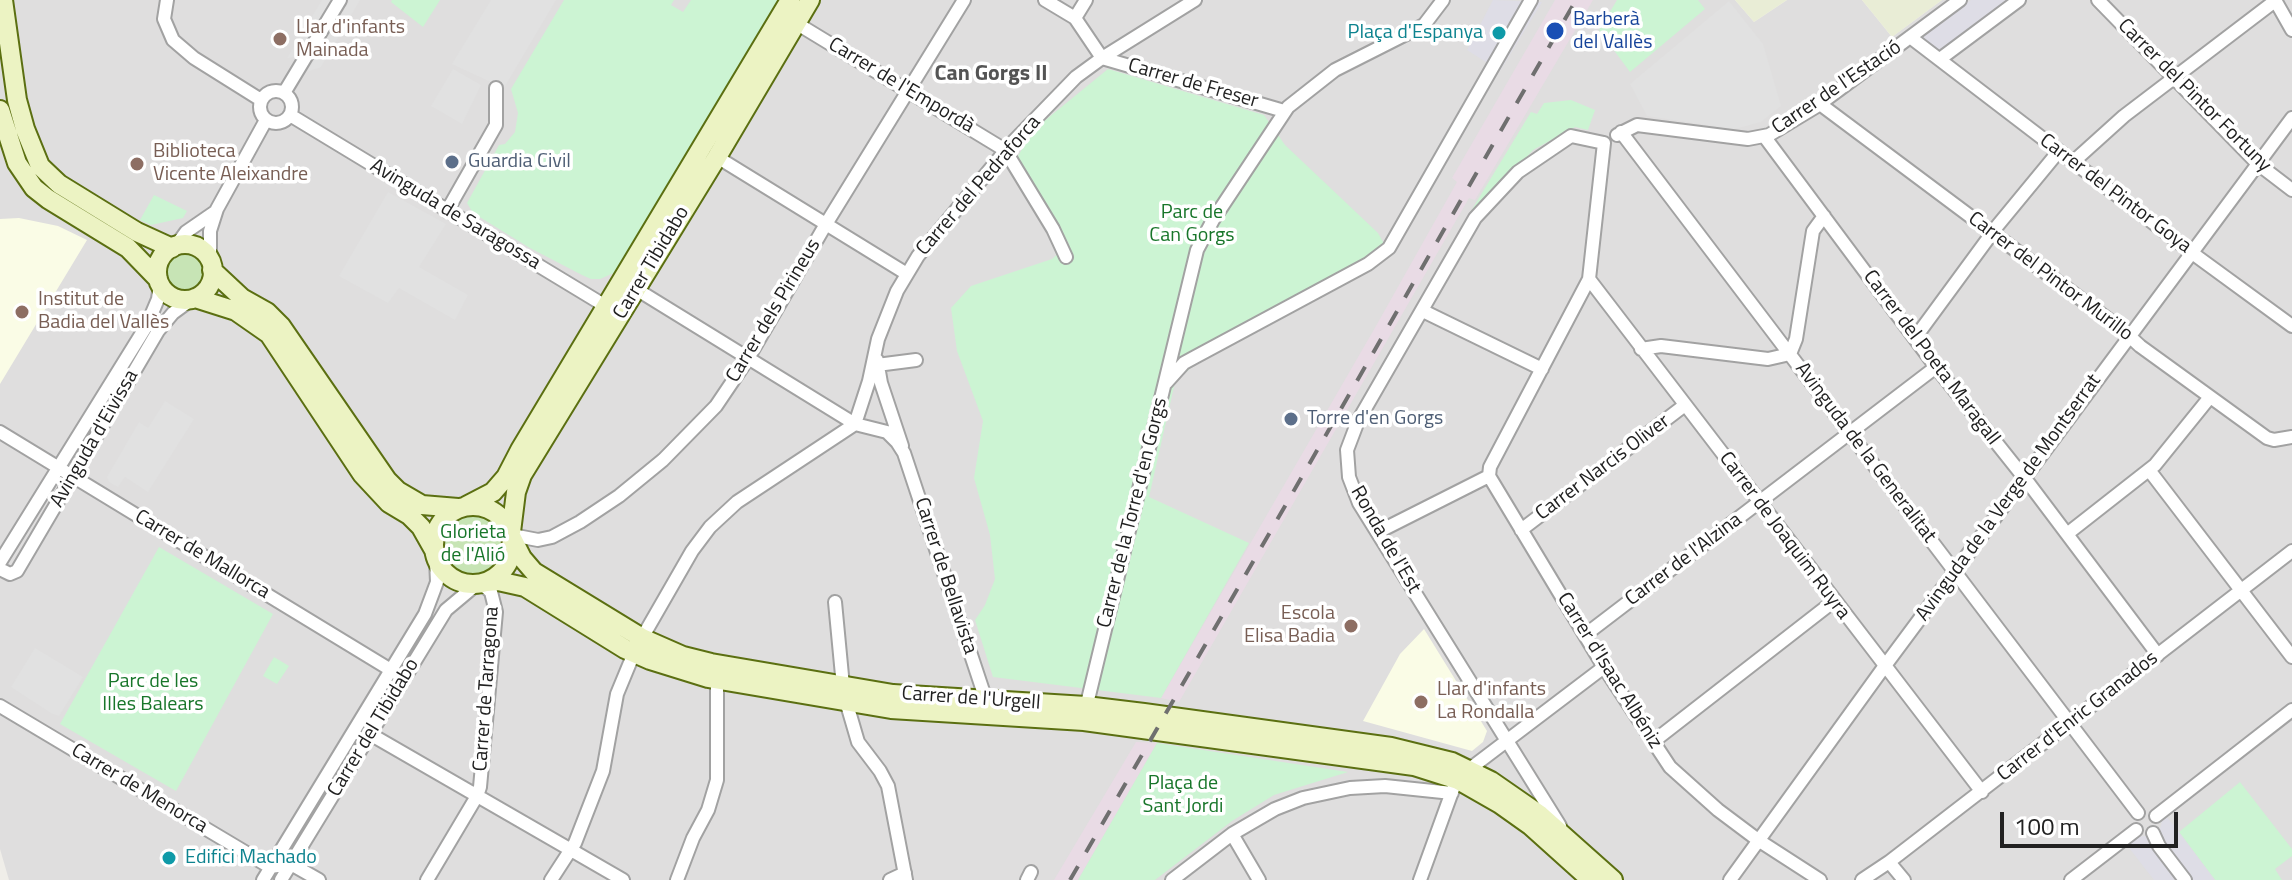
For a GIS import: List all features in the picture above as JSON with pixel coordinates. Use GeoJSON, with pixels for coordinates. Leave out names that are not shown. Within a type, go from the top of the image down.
{"type":"FeatureCollection","features":[{"type":"Feature","properties":{"kind":"street"},"geometry":{"type":"LineString","coordinates":[[0,110],[17,163],[34,188],[128,248],[170,296],[236,311],[269,334],[362,474],[382,497],[421,527],[450,577],[460,582],[482,583],[497,577],[510,560],[511,535],[497,514],[488,508],[422,505],[398,491],[387,480],[281,326],[267,312],[242,298],[195,247],[173,247],[137,232],[59,184],[40,166],[17,100],[3,0]]}},
{"type":"Feature","properties":{"kind":"street"},"geometry":{"type":"LineString","coordinates":[[167,0],[164,19],[173,40],[194,58],[261,100]]}},
{"type":"Feature","properties":{"kind":"street"},"geometry":{"type":"LineString","coordinates":[[284,93],[340,0]]}},
{"type":"Feature","properties":{"kind":"street","name":"Carrer Tibidabo"},"geometry":{"type":"LineString","coordinates":[[511,535],[514,501],[522,475],[613,311],[636,289],[717,157],[790,12],[810,0]]}},
{"type":"Feature","properties":{"kind":"street","name":"Carrer dels Pirineus"},"geometry":{"type":"LineString","coordinates":[[511,535],[538,540],[552,537],[619,496],[663,460],[716,406],[747,360],[826,224],[964,0]]}},
{"type":"Feature","properties":{"kind":"street"},"geometry":{"type":"LineString","coordinates":[[1045,0],[1075,18],[1102,58]]}},
{"type":"Feature","properties":{"kind":"street"},"geometry":{"type":"LineString","coordinates":[[1075,18],[1086,0]]}},
{"type":"Feature","properties":{"kind":"street","name":"Carrer del Pedraforca"},"geometry":{"type":"LineString","coordinates":[[877,344],[897,291],[918,256],[1005,150],[1076,77],[1195,0]]}},
{"type":"Feature","properties":{"kind":"street"},"geometry":{"type":"LineString","coordinates":[[1164,385],[1197,250],[1284,111],[1311,86],[1335,70],[1424,25],[1443,0]]}},
{"type":"Feature","properties":{"kind":"street","name":"Carrer de la Torre d'en Gorgs"},"geometry":{"type":"LineString","coordinates":[[1085,713],[1164,385],[1184,363],[1382,256],[1531,0]]}},
{"type":"Feature","properties":{"kind":"street","name":"Carrer de l'Estació"},"geometry":{"type":"LineString","coordinates":[[1621,132],[1637,125],[1748,139],[1764,136],[1820,104],[1960,0]]}},
{"type":"Feature","properties":{"kind":"street"},"geometry":{"type":"LineString","coordinates":[[1940,59],[2019,0]]}},
{"type":"Feature","properties":{"kind":"street","name":"Carrer del Pintor Fortuny"},"geometry":{"type":"LineString","coordinates":[[2098,0],[2258,164],[2292,190]]}},
{"type":"Feature","properties":{"kind":"street"},"geometry":{"type":"LineString","coordinates":[[2073,162],[2109,129],[2275,1],[2292,30]]}},
{"type":"Feature","properties":{"kind":"street"},"geometry":{"type":"LineString","coordinates":[[435,555],[434,537],[439,525],[462,507],[501,485],[613,311],[790,12]]}},
{"type":"Feature","properties":{"kind":"street","name":"Carrer de l'Empordà"},"geometry":{"type":"LineString","coordinates":[[790,12],[907,90],[1005,150]]}},
{"type":"Feature","properties":{"kind":"street","name":"Carrer del Pintor Goya"},"geometry":{"type":"LineString","coordinates":[[1910,37],[2292,326]]}},
{"type":"Feature","properties":{"kind":"street","name":"Carrer de Freser"},"geometry":{"type":"LineString","coordinates":[[1102,58],[1284,111]]}},
{"type":"Feature","properties":{"kind":"street"},"geometry":{"type":"LineString","coordinates":[[447,211],[496,125],[496,88]]}},
{"type":"Feature","properties":{"kind":"street"},"geometry":{"type":"LineString","coordinates":[[273,91],[284,93],[292,105],[290,115],[276,123],[266,120],[260,111],[261,100],[273,91]]}},
{"type":"Feature","properties":{"kind":"street","name":"Carrer del Pintor Murillo"},"geometry":{"type":"LineString","coordinates":[[1820,104],[2267,438],[2289,438]]}},
{"type":"Feature","properties":{"kind":"street","name":"Avinguda de Saragossa"},"geometry":{"type":"LineString","coordinates":[[290,115],[613,311]]}},
{"type":"Feature","properties":{"kind":"street","name":"Avinguda de la Verge de Montserrat"},"geometry":{"type":"LineString","coordinates":[[1730,880],[1884,667],[2292,118]]}},
{"type":"Feature","properties":{"kind":"street"},"geometry":{"type":"LineString","coordinates":[[159,282],[160,261],[186,232],[217,209],[266,120]]}},
{"type":"Feature","properties":{"kind":"street"},"geometry":{"type":"LineString","coordinates":[[1378,532],[1489,476],[1490,467],[1589,279],[1604,143],[1621,132]]}},
{"type":"Feature","properties":{"kind":"street","name":"Avinguda de la Generalitat"},"geometry":{"type":"LineString","coordinates":[[1621,132],[2138,813]]}},
{"type":"Feature","properties":{"kind":"street","name":"Ronda de l'Est"},"geometry":{"type":"LineString","coordinates":[[1570,842],[1359,503],[1349,477],[1347,450],[1358,421],[1475,218],[1518,172],[1571,136],[1604,143]]}},
{"type":"Feature","properties":{"kind":"street","name":"Carrer del Poeta Maragall"},"geometry":{"type":"LineString","coordinates":[[1764,136],[1936,367],[2158,655]]}},
{"type":"Feature","properties":{"kind":"street"},"geometry":{"type":"LineString","coordinates":[[1005,150],[1053,229],[1066,257]]}},
{"type":"Feature","properties":{"kind":"street"},"geometry":{"type":"LineString","coordinates":[[1915,338],[1992,233],[2059,151]]}},
{"type":"Feature","properties":{"kind":"street"},"geometry":{"type":"LineString","coordinates":[[717,157],[907,274]]}},
{"type":"Feature","properties":{"kind":"street"},"geometry":{"type":"LineString","coordinates":[[193,299],[208,287],[210,231],[217,209]]}},
{"type":"Feature","properties":{"kind":"street"},"geometry":{"type":"LineString","coordinates":[[1641,349],[1661,346],[1768,359],[1790,354],[1796,339],[1813,231],[1824,216]]}},
{"type":"Feature","properties":{"kind":"street","name":"Carrer de Joaquim Ruyra"},"geometry":{"type":"LineString","coordinates":[[1589,279],[1982,792]]}},
{"type":"Feature","properties":{"kind":"street","name":"Avinguda d'Eivissa"},"geometry":{"type":"LineString","coordinates":[[0,562],[147,325],[158,299],[159,282]]}},
{"type":"Feature","properties":{"kind":"street"},"geometry":{"type":"LineString","coordinates":[[636,289],[855,424],[887,432],[904,453]]}},
{"type":"Feature","properties":{"kind":"street","name":"Avinguda d'Eivissa"},"geometry":{"type":"LineString","coordinates":[[0,569],[10,574],[17,571],[158,331],[173,313],[193,299]]}},
{"type":"Feature","properties":{"kind":"street"},"geometry":{"type":"LineString","coordinates":[[1423,311],[1542,369]]}},
{"type":"Feature","properties":{"kind":"street"},"geometry":{"type":"LineString","coordinates":[[1177,330],[1184,355],[1202,353]]}},
{"type":"Feature","properties":{"kind":"street"},"geometry":{"type":"LineString","coordinates":[[551,880],[570,849],[603,771],[617,694],[638,645],[692,551],[710,527],[749,493],[855,424],[877,344]]}},
{"type":"Feature","properties":{"kind":"street","name":"Carrer de Bellavista"},"geometry":{"type":"LineString","coordinates":[[877,344],[877,365],[986,700]]}},
{"type":"Feature","properties":{"kind":"street"},"geometry":{"type":"LineString","coordinates":[[877,365],[916,360]]}},
{"type":"Feature","properties":{"kind":"street","name":"Carrer de l'Alzina"},"geometry":{"type":"LineString","coordinates":[[1585,635],[1936,367]]}},
{"type":"Feature","properties":{"kind":"street"},"geometry":{"type":"LineString","coordinates":[[2067,534],[2149,470],[2210,397]]}},
{"type":"Feature","properties":{"kind":"street","name":"Carrer Narcis Oliver"},"geometry":{"type":"LineString","coordinates":[[1521,530],[1685,405]]}},
{"type":"Feature","properties":{"kind":"street","name":"Carrer de Mallorca"},"geometry":{"type":"LineString","coordinates":[[0,432],[404,678]]}},
{"type":"Feature","properties":{"kind":"street"},"geometry":{"type":"LineString","coordinates":[[2149,470],[2292,657]]}},
{"type":"Feature","properties":{"kind":"street","name":"Carrer d'Isaac Albéniz"},"geometry":{"type":"LineString","coordinates":[[1489,476],[1604,667],[1670,767],[1758,840]]}},
{"type":"Feature","properties":{"kind":"street","name":"Carrer de l'Urgell"},"geometry":{"type":"LineString","coordinates":[[511,535],[530,569],[679,670],[721,680],[844,693],[986,700],[1391,747],[1418,752],[1460,780]]}},
{"type":"Feature","properties":{"kind":"street","name":"Carrer d'Enric Granados"},"geometry":{"type":"LineString","coordinates":[[1862,880],[1982,792],[2292,551]]}},
{"type":"Feature","properties":{"kind":"street","name":"Carrer del Tibidabo"},"geometry":{"type":"LineString","coordinates":[[280,871],[425,614],[437,582],[435,555]]}},
{"type":"Feature","properties":{"kind":"street","name":"Carrer de l'Urgell"},"geometry":{"type":"LineString","coordinates":[[482,583],[498,581],[525,587],[638,645],[844,693],[902,710],[1085,713]]}},
{"type":"Feature","properties":{"kind":"street","name":"Carrer del Tibidabo"},"geometry":{"type":"LineString","coordinates":[[263,880],[280,871],[370,734],[446,610],[482,583]]}},
{"type":"Feature","properties":{"kind":"street","name":"Carrer de Tarragona"},"geometry":{"type":"LineString","coordinates":[[427,880],[477,796],[487,726],[496,612],[491,592],[482,583]]}},
{"type":"Feature","properties":{"kind":"street"},"geometry":{"type":"LineString","coordinates":[[1654,741],[1834,601]]}},
{"type":"Feature","properties":{"kind":"street"},"geometry":{"type":"LineString","coordinates":[[835,602],[844,693],[858,742],[888,786],[906,876],[890,880]]}},
{"type":"Feature","properties":{"kind":"street"},"geometry":{"type":"LineString","coordinates":[[1420,880],[1460,780],[1604,667]]}},
{"type":"Feature","properties":{"kind":"street"},"geometry":{"type":"LineString","coordinates":[[677,880],[708,810],[717,780],[717,688],[721,680]]}},
{"type":"Feature","properties":{"kind":"street","name":"Carrer de Menorca"},"geometry":{"type":"LineString","coordinates":[[0,706],[280,871],[319,880]]}},
{"type":"Feature","properties":{"kind":"street"},"geometry":{"type":"LineString","coordinates":[[2156,816],[2292,710]]}},
{"type":"Feature","properties":{"kind":"street"},"geometry":{"type":"LineString","coordinates":[[370,734],[623,880]]}},
{"type":"Feature","properties":{"kind":"street"},"geometry":{"type":"LineString","coordinates":[[1172,880],[1232,834],[1275,809],[1331,791],[1460,780],[1531,826],[1591,880]]}},
{"type":"Feature","properties":{"kind":"street","name":"Ronda de l'Est"},"geometry":{"type":"LineString","coordinates":[[1460,780],[1507,791],[1613,880]]}},
{"type":"Feature","properties":{"kind":"street"},"geometry":{"type":"LineString","coordinates":[[2153,833],[2141,834],[2136,830],[2134,818],[2144,810],[2156,816]]}},
{"type":"Feature","properties":{"kind":"street"},"geometry":{"type":"LineString","coordinates":[[2153,833],[2156,816]]}},
{"type":"Feature","properties":{"kind":"street"},"geometry":{"type":"LineString","coordinates":[[2071,880],[2136,830]]}},
{"type":"Feature","properties":{"kind":"street"},"geometry":{"type":"LineString","coordinates":[[2153,833],[2185,880]]}},
{"type":"Feature","properties":{"kind":"street"},"geometry":{"type":"LineString","coordinates":[[1232,834],[1259,880]]}},
{"type":"Feature","properties":{"kind":"street"},"geometry":{"type":"LineString","coordinates":[[1758,840],[1820,880]]}},
{"type":"Feature","properties":{"kind":"street"},"geometry":{"type":"LineString","coordinates":[[1889,862],[1904,880]]}},
{"type":"Feature","properties":{"kind":"shaded area"},"geometry":{"type":"Polygon","coordinates":[[[0,0],[1735,0],[1754,22],[1787,0],[1862,0],[1892,37],[1942,0],[2292,0],[2292,880],[9,880],[0,849],[0,0]]]}},
{"type":"Feature","properties":{"kind":"shaded area"},"geometry":{"type":"Polygon","coordinates":[[[322,0],[332,0],[297,57],[287,58],[322,0]]]}},
{"type":"Feature","properties":{"kind":"shaded area"},"geometry":{"type":"Polygon","coordinates":[[[350,0],[360,0],[321,67],[307,72],[350,0]]]}},
{"type":"Feature","properties":{"kind":"shaded area"},"geometry":{"type":"Polygon","coordinates":[[[491,0],[556,0],[504,88],[452,64],[491,0]]]}},
{"type":"Feature","properties":{"kind":"shaded area","name":"Plaça d'Espanya"},"geometry":{"type":"Polygon","coordinates":[[[1493,0],[1542,2],[1500,71],[1467,50],[1493,0]]]}},
{"type":"Feature","properties":{"kind":"shaded area"},"geometry":{"type":"Polygon","coordinates":[[[1555,0],[1593,0],[1475,200],[1469,198],[1179,702],[1161,698],[1376,326],[1457,182],[1452,178],[1555,0]]]}},
{"type":"Feature","properties":{"kind":"shaded area"},"geometry":{"type":"Polygon","coordinates":[[[1735,0],[1787,0],[1754,22],[1735,0]]]}},
{"type":"Feature","properties":{"kind":"shaded area"},"geometry":{"type":"Polygon","coordinates":[[[1862,0],[1942,0],[1892,37],[1862,0]]]}},
{"type":"Feature","properties":{"kind":"shaded area"},"geometry":{"type":"Polygon","coordinates":[[[1971,0],[2011,0],[1940,54],[1921,36],[1971,0]]]}},
{"type":"Feature","properties":{"kind":"shaded area"},"geometry":{"type":"Polygon","coordinates":[[[1729,1],[1763,44],[1781,106],[1761,122],[1734,129],[1647,116],[1630,84],[1729,1]]]}},
{"type":"Feature","properties":{"kind":"shaded area"},"geometry":{"type":"Polygon","coordinates":[[[453,69],[481,85],[462,124],[431,106],[453,69]]]}},
{"type":"Feature","properties":{"kind":"shaded area"},"geometry":{"type":"Polygon","coordinates":[[[388,192],[446,224],[419,267],[468,295],[455,320],[399,288],[388,303],[339,276],[388,192]]]}},
{"type":"Feature","properties":{"kind":"shaded area","name":"Institut de Badia del Vallès"},"geometry":{"type":"Polygon","coordinates":[[[19,218],[58,226],[87,240],[0,384],[0,219],[19,218]]]}},
{"type":"Feature","properties":{"kind":"shaded area"},"geometry":{"type":"Polygon","coordinates":[[[165,401],[194,419],[148,492],[125,477],[118,487],[109,482],[107,477],[139,422],[148,428],[165,401]]]}},
{"type":"Feature","properties":{"kind":"shaded area","name":"Llar d'infants La Rondalla"},"geometry":{"type":"Polygon","coordinates":[[[1424,629],[1487,731],[1483,742],[1472,751],[1363,721],[1400,654],[1424,629]]]}},
{"type":"Feature","properties":{"kind":"shaded area"},"geometry":{"type":"Polygon","coordinates":[[[35,648],[83,677],[59,716],[11,687],[35,648]]]}},
{"type":"Feature","properties":{"kind":"shaded area"},"geometry":{"type":"Polygon","coordinates":[[[1136,742],[1157,743],[1078,880],[1054,880],[1136,742]]]}},
{"type":"Feature","properties":{"kind":"shaded area"},"geometry":{"type":"Polygon","coordinates":[[[2166,816],[2215,880],[2154,880],[2126,844],[2135,837],[2155,835],[2166,816]]]}},
{"type":"Feature","properties":{"kind":"green space"},"geometry":{"type":"Polygon","coordinates":[[[392,0],[440,0],[423,27],[392,0]]]}},
{"type":"Feature","properties":{"kind":"green space"},"geometry":{"type":"Polygon","coordinates":[[[564,0],[674,0],[671,5],[683,12],[691,0],[779,0],[616,272],[600,279],[591,279],[530,248],[473,213],[467,203],[499,145],[505,144],[515,132],[518,113],[511,89],[564,0]]]}},
{"type":"Feature","properties":{"kind":"green space"},"geometry":{"type":"Polygon","coordinates":[[[1617,0],[1698,0],[1705,9],[1630,72],[1599,30],[1617,0]]]}},
{"type":"Feature","properties":{"kind":"green space","name":"Parc de Can Gorgs"},"geometry":{"type":"Polygon","coordinates":[[[1108,69],[1264,115],[1285,145],[1378,233],[1391,256],[1202,358],[1175,382],[1149,497],[1249,543],[1161,698],[993,677],[975,620],[985,605],[995,579],[990,535],[974,478],[983,421],[957,351],[951,308],[971,286],[1052,259],[1069,244],[1017,158],[1032,131],[1108,69]]]}},
{"type":"Feature","properties":{"kind":"green space"},"geometry":{"type":"Polygon","coordinates":[[[1571,100],[1595,110],[1588,130],[1575,127],[1533,150],[1468,224],[1465,221],[1531,112],[1537,114],[1544,103],[1571,100]]]}},
{"type":"Feature","properties":{"kind":"green space"},"geometry":{"type":"Polygon","coordinates":[[[154,195],[187,211],[183,218],[151,225],[140,220],[154,195]]]}},
{"type":"Feature","properties":{"kind":"green space"},"geometry":{"type":"Polygon","coordinates":[[[185,254],[198,259],[203,272],[198,285],[185,290],[172,285],[167,272],[172,259],[185,254]]]}},
{"type":"Feature","properties":{"kind":"green space","name":"Glorieta de l'Alió"},"geometry":{"type":"Polygon","coordinates":[[[473,512],[486,515],[496,522],[503,532],[506,545],[503,558],[496,568],[486,575],[473,578],[460,575],[450,568],[443,558],[440,545],[443,532],[450,522],[460,515],[473,512]]]}},
{"type":"Feature","properties":{"kind":"green space","name":"Parc de les Illes Balears"},"geometry":{"type":"Polygon","coordinates":[[[159,547],[273,614],[176,791],[60,724],[159,547]]]}},
{"type":"Feature","properties":{"kind":"green space"},"geometry":{"type":"Polygon","coordinates":[[[274,657],[289,666],[277,684],[263,676],[274,657]]]}},
{"type":"Feature","properties":{"kind":"green space","name":"Plaça de Sant Jordi"},"geometry":{"type":"Polygon","coordinates":[[[1157,743],[1348,772],[1274,795],[1232,821],[1155,880],[1078,880],[1157,743]]]}},
{"type":"Feature","properties":{"kind":"green space"},"geometry":{"type":"Polygon","coordinates":[[[2240,782],[2292,849],[2292,856],[2275,869],[2282,880],[2215,880],[2179,832],[2240,782]]]}},
{"type":"Feature","properties":{"kind":"railway"},"geometry":{"type":"LineString","coordinates":[[1070,880],[1576,0]]}},
{"type":"Feature","properties":{"kind":"place","name":"Barberà del Vallès"},"geometry":{"type":"Point","coordinates":[1555,31]}},
{"type":"Feature","properties":{"kind":"place","name":"Plaça d'Espanya"},"geometry":{"type":"Point","coordinates":[1499,33]}},
{"type":"Feature","properties":{"kind":"place","name":"Llar d'infants Mainada"},"geometry":{"type":"Point","coordinates":[280,39]}},
{"type":"Feature","properties":{"kind":"place","name":"Guardia Civil"},"geometry":{"type":"Point","coordinates":[452,162]}},
{"type":"Feature","properties":{"kind":"place","name":"Biblioteca Vicente Aleixandre"},"geometry":{"type":"Point","coordinates":[137,164]}},
{"type":"Feature","properties":{"kind":"place","name":"Institut de Badia del Vallès"},"geometry":{"type":"Point","coordinates":[22,312]}},
{"type":"Feature","properties":{"kind":"place","name":"Torre d'en Gorgs"},"geometry":{"type":"Point","coordinates":[1291,419]}},
{"type":"Feature","properties":{"kind":"place","name":"Escola Elisa Badia"},"geometry":{"type":"Point","coordinates":[1351,626]}},
{"type":"Feature","properties":{"kind":"place","name":"Llar d'infants La Rondalla"},"geometry":{"type":"Point","coordinates":[1421,702]}},
{"type":"Feature","properties":{"kind":"place","name":"Edifici Machado"},"geometry":{"type":"Point","coordinates":[169,858]}},
{"type":"Feature","properties":{"kind":"district","name":"Can Gorgs II"},"geometry":{"type":"Point","coordinates":[991,75]}}]}
